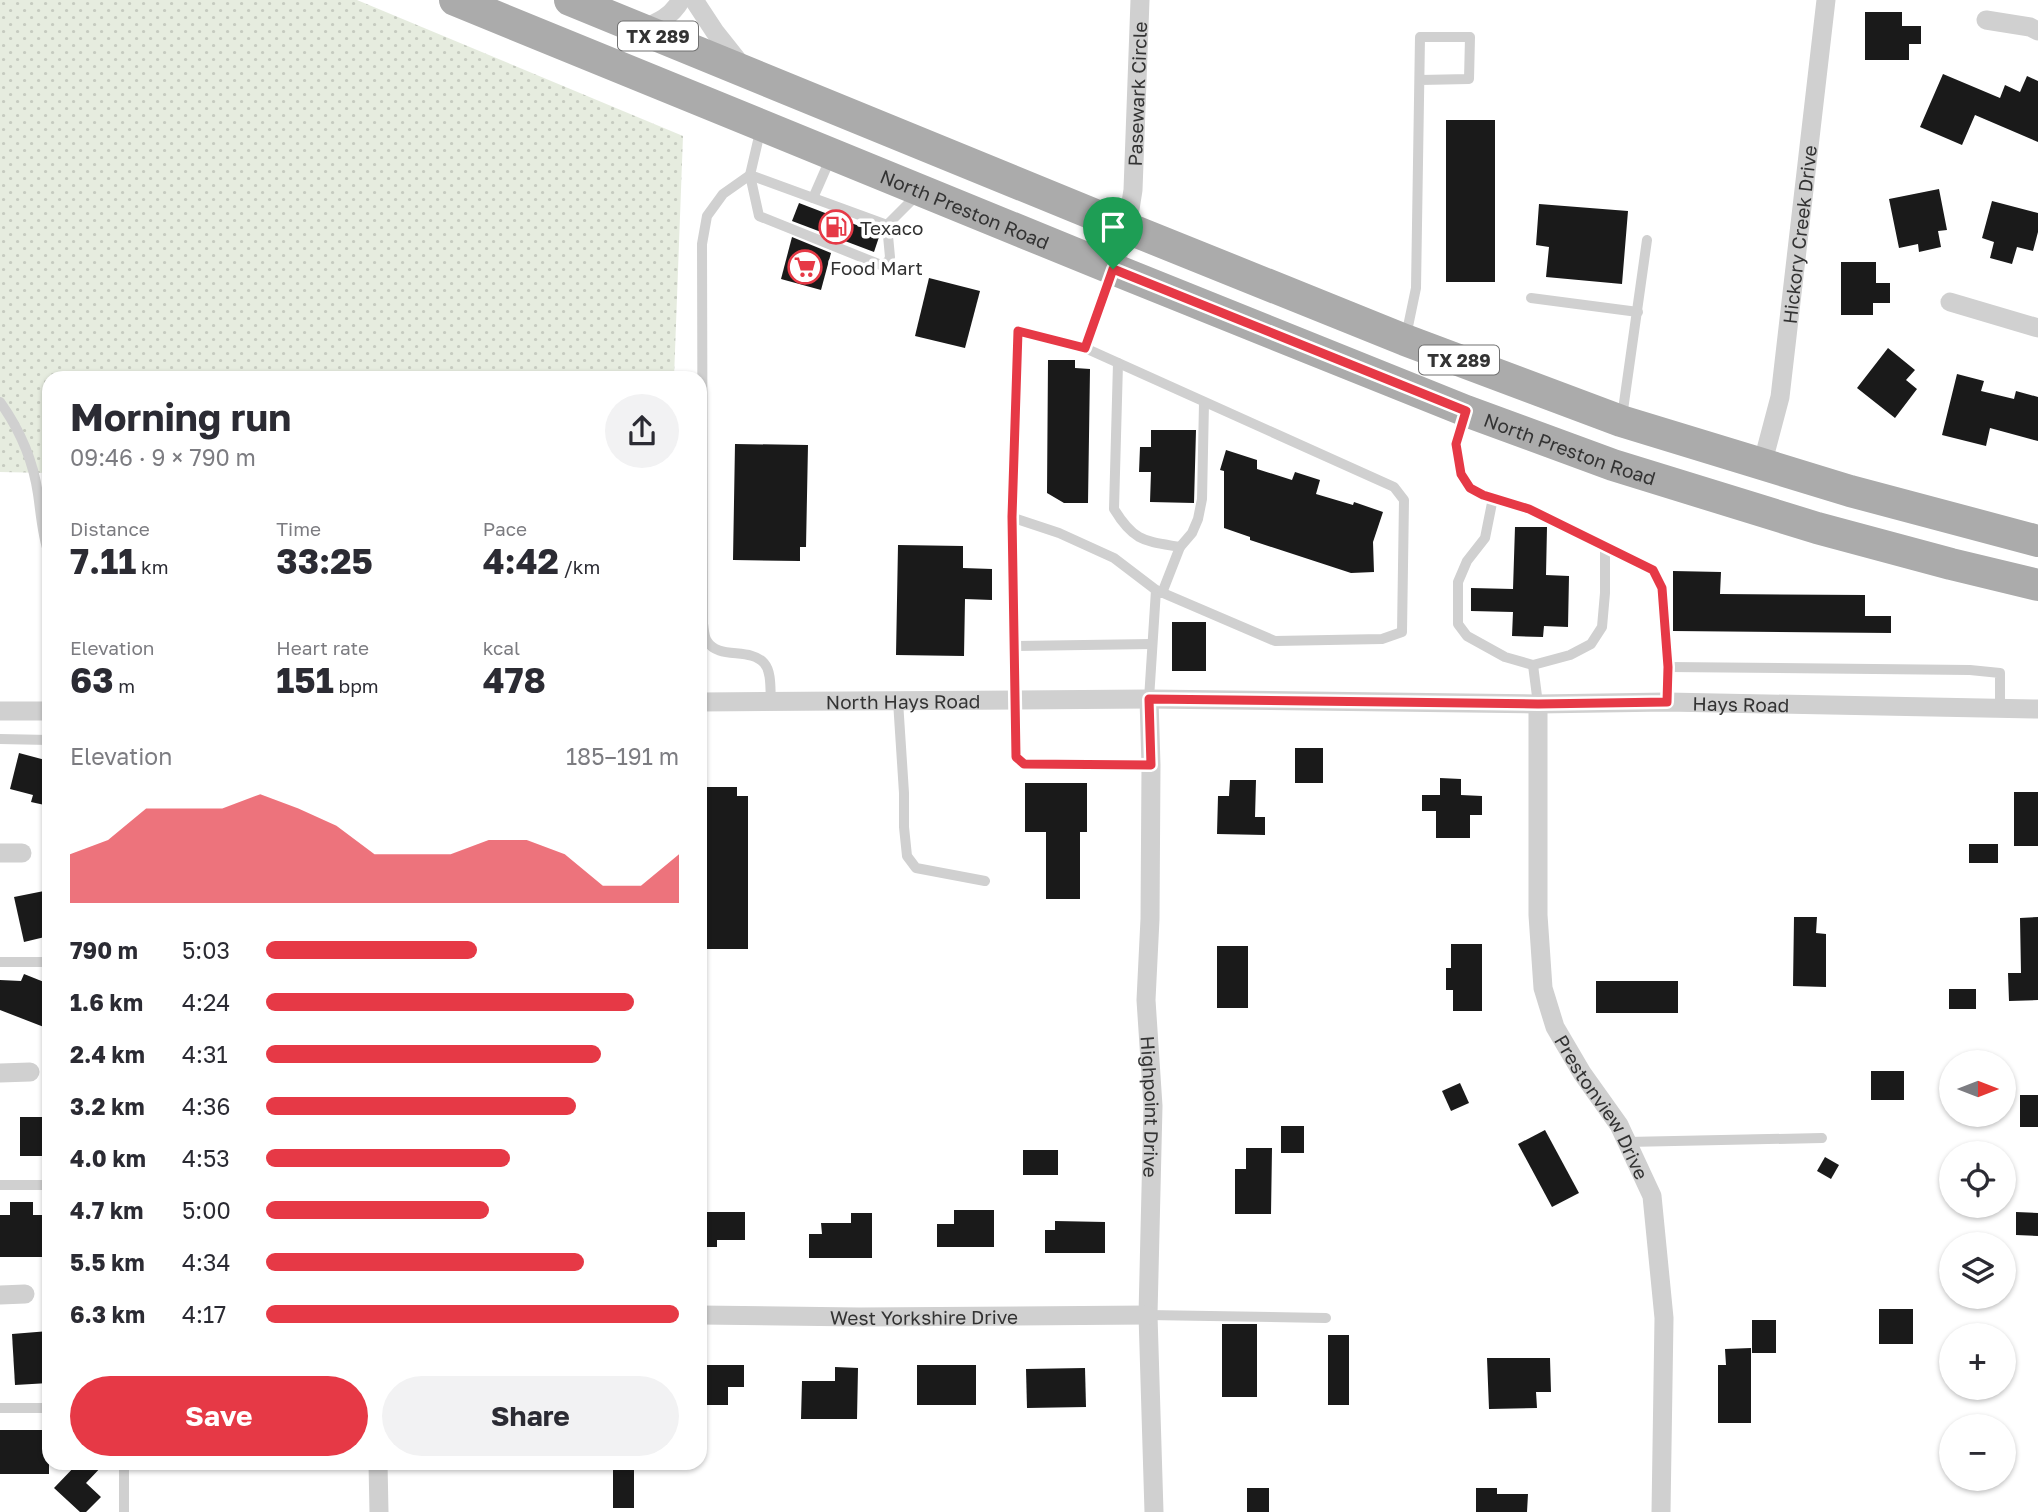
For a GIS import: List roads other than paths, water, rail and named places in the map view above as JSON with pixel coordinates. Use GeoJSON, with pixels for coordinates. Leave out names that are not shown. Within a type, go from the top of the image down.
{"type":"FeatureCollection","features":[{"type":"Feature","properties":{"kind":"main road","name":"North Preston Road"},"geometry":{"type":"LineString","coordinates":[[455,0],[1466,411],[1613,465],[1805,524],[2038,585]]}},
{"type":"Feature","properties":{"kind":"main road","name":"TX 289"},"geometry":{"type":"LineString","coordinates":[[570,0],[1405,340],[1621,421],[1762,465],[2038,541]]}},
{"type":"Feature","properties":{"kind":"street"},"geometry":{"type":"LineString","coordinates":[[642,29],[673,13],[681,0]]}},
{"type":"Feature","properties":{"kind":"street"},"geometry":{"type":"LineString","coordinates":[[694,0],[747,73]]}},
{"type":"Feature","properties":{"kind":"street","name":"Pasewark Circle"},"geometry":{"type":"LineString","coordinates":[[1113,269],[1127,228],[1133,190],[1140,0]]}},
{"type":"Feature","properties":{"kind":"street","name":"Hickory Creek Drive"},"geometry":{"type":"LineString","coordinates":[[1762,465],[1780,397],[1826,0]]}},
{"type":"Feature","properties":{"kind":"street"},"geometry":{"type":"LineString","coordinates":[[1986,20],[2030,27],[2038,31]]}},
{"type":"Feature","properties":{"kind":"street"},"geometry":{"type":"LineString","coordinates":[[1950,302],[2038,328]]}},
{"type":"Feature","properties":{"kind":"street","name":"North Hays Road"},"geometry":{"type":"LineString","coordinates":[[707,702],[1149,699]]}},
{"type":"Feature","properties":{"kind":"street","name":"Hays Road"},"geometry":{"type":"LineString","coordinates":[[1149,699],[1538,704],[1667,702],[2038,709]]}},
{"type":"Feature","properties":{"kind":"street","name":"Highpoint Drive"},"geometry":{"type":"LineString","coordinates":[[1149,699],[1150,919],[1146,1000],[1153,1105],[1149,1315],[1154,1512]]}},
{"type":"Feature","properties":{"kind":"street","name":"Prestonview Drive"},"geometry":{"type":"LineString","coordinates":[[1538,704],[1538,915],[1543,988],[1555,1027],[1582,1073],[1619,1125],[1652,1196],[1664,1318],[1661,1512]]}},
{"type":"Feature","properties":{"kind":"street"},"geometry":{"type":"LineString","coordinates":[[0,711],[42,711]]}},
{"type":"Feature","properties":{"kind":"street"},"geometry":{"type":"LineString","coordinates":[[0,853],[22,853]]}},
{"type":"Feature","properties":{"kind":"street"},"geometry":{"type":"LineString","coordinates":[[0,1073],[30,1072]]}},
{"type":"Feature","properties":{"kind":"street"},"geometry":{"type":"LineString","coordinates":[[0,1295],[25,1294]]}},
{"type":"Feature","properties":{"kind":"street","name":"West Yorkshire Drive"},"geometry":{"type":"LineString","coordinates":[[707,1315],[1149,1315]]}},
{"type":"Feature","properties":{"kind":"street"},"geometry":{"type":"LineString","coordinates":[[379,1470],[379,1512]]}},
{"type":"Feature","properties":{"kind":"lane"},"geometry":{"type":"LineString","coordinates":[[1405,340],[1416,288],[1420,37],[1470,37],[1469,79],[1420,80]]}},
{"type":"Feature","properties":{"kind":"lane"},"geometry":{"type":"LineString","coordinates":[[762,124],[750,175],[759,216],[881,265],[888,262],[890,257],[887,225]]}},
{"type":"Feature","properties":{"kind":"lane"},"geometry":{"type":"LineString","coordinates":[[813,198],[832,153]]}},
{"type":"Feature","properties":{"kind":"lane"},"geometry":{"type":"LineString","coordinates":[[750,175],[887,225]]}},
{"type":"Feature","properties":{"kind":"lane"},"geometry":{"type":"LineString","coordinates":[[702,371],[702,243],[707,216],[723,194],[750,175]]}},
{"type":"Feature","properties":{"kind":"lane"},"geometry":{"type":"LineString","coordinates":[[887,225],[922,191]]}},
{"type":"Feature","properties":{"kind":"lane"},"geometry":{"type":"LineString","coordinates":[[1621,421],[1647,240]]}},
{"type":"Feature","properties":{"kind":"lane"},"geometry":{"type":"LineString","coordinates":[[1085,348],[1113,269]]}},
{"type":"Feature","properties":{"kind":"lane"},"geometry":{"type":"LineString","coordinates":[[1531,298],[1638,313]]}},
{"type":"Feature","properties":{"kind":"lane"},"geometry":{"type":"LineString","coordinates":[[1012,517],[1059,533],[1114,558],[1159,591],[1275,641],[1382,639],[1402,632],[1404,500],[1394,487],[1085,348],[1018,331],[1012,517],[1016,757],[1024,764],[1151,765]]}},
{"type":"Feature","properties":{"kind":"lane"},"geometry":{"type":"LineString","coordinates":[[1118,363],[1114,509],[1123,525],[1136,537],[1148,542],[1180,547]]}},
{"type":"Feature","properties":{"kind":"lane"},"geometry":{"type":"LineString","coordinates":[[0,402],[12,418],[27,450],[38,491],[42,521]]}},
{"type":"Feature","properties":{"kind":"lane"},"geometry":{"type":"LineString","coordinates":[[1149,699],[1159,591],[1180,547],[1192,533],[1202,499],[1204,402]]}},
{"type":"Feature","properties":{"kind":"lane"},"geometry":{"type":"LineString","coordinates":[[1466,411],[1456,444],[1461,474],[1470,488],[1483,495],[1529,509],[1653,570],[1662,588],[1668,667],[1667,702]]}},
{"type":"Feature","properties":{"kind":"lane"},"geometry":{"type":"LineString","coordinates":[[1493,498],[1485,538],[1467,561],[1458,582],[1458,624],[1466,636],[1506,657],[1533,665],[1570,655],[1591,644],[1602,627],[1605,545]]}},
{"type":"Feature","properties":{"kind":"lane"},"geometry":{"type":"LineString","coordinates":[[707,642],[718,650],[763,661],[768,670],[771,702]]}},
{"type":"Feature","properties":{"kind":"lane"},"geometry":{"type":"LineString","coordinates":[[1014,646],[1152,644]]}},
{"type":"Feature","properties":{"kind":"lane"},"geometry":{"type":"LineString","coordinates":[[1533,665],[1538,704]]}},
{"type":"Feature","properties":{"kind":"lane"},"geometry":{"type":"LineString","coordinates":[[1668,667],[1970,670],[2000,673],[2000,709]]}},
{"type":"Feature","properties":{"kind":"lane"},"geometry":{"type":"LineString","coordinates":[[898,701],[907,856],[916,868],[985,881]]}},
{"type":"Feature","properties":{"kind":"lane"},"geometry":{"type":"LineString","coordinates":[[0,739],[42,740]]}},
{"type":"Feature","properties":{"kind":"lane"},"geometry":{"type":"LineString","coordinates":[[0,962],[42,962]]}},
{"type":"Feature","properties":{"kind":"lane"},"geometry":{"type":"LineString","coordinates":[[1627,1142],[1822,1138]]}},
{"type":"Feature","properties":{"kind":"lane"},"geometry":{"type":"LineString","coordinates":[[0,1185],[42,1185]]}},
{"type":"Feature","properties":{"kind":"lane"},"geometry":{"type":"LineString","coordinates":[[1149,1315],[1326,1318]]}},
{"type":"Feature","properties":{"kind":"lane"},"geometry":{"type":"LineString","coordinates":[[0,1408],[42,1408]]}},
{"type":"Feature","properties":{"kind":"lane"},"geometry":{"type":"LineString","coordinates":[[124,1470],[124,1512]]}},
{"type":"Feature","properties":{"kind":"place","name":"Texaco"},"geometry":{"type":"Point","coordinates":[836,227]}},
{"type":"Feature","properties":{"kind":"place","name":"Food Mart"},"geometry":{"type":"Point","coordinates":[805,267]}}]}
